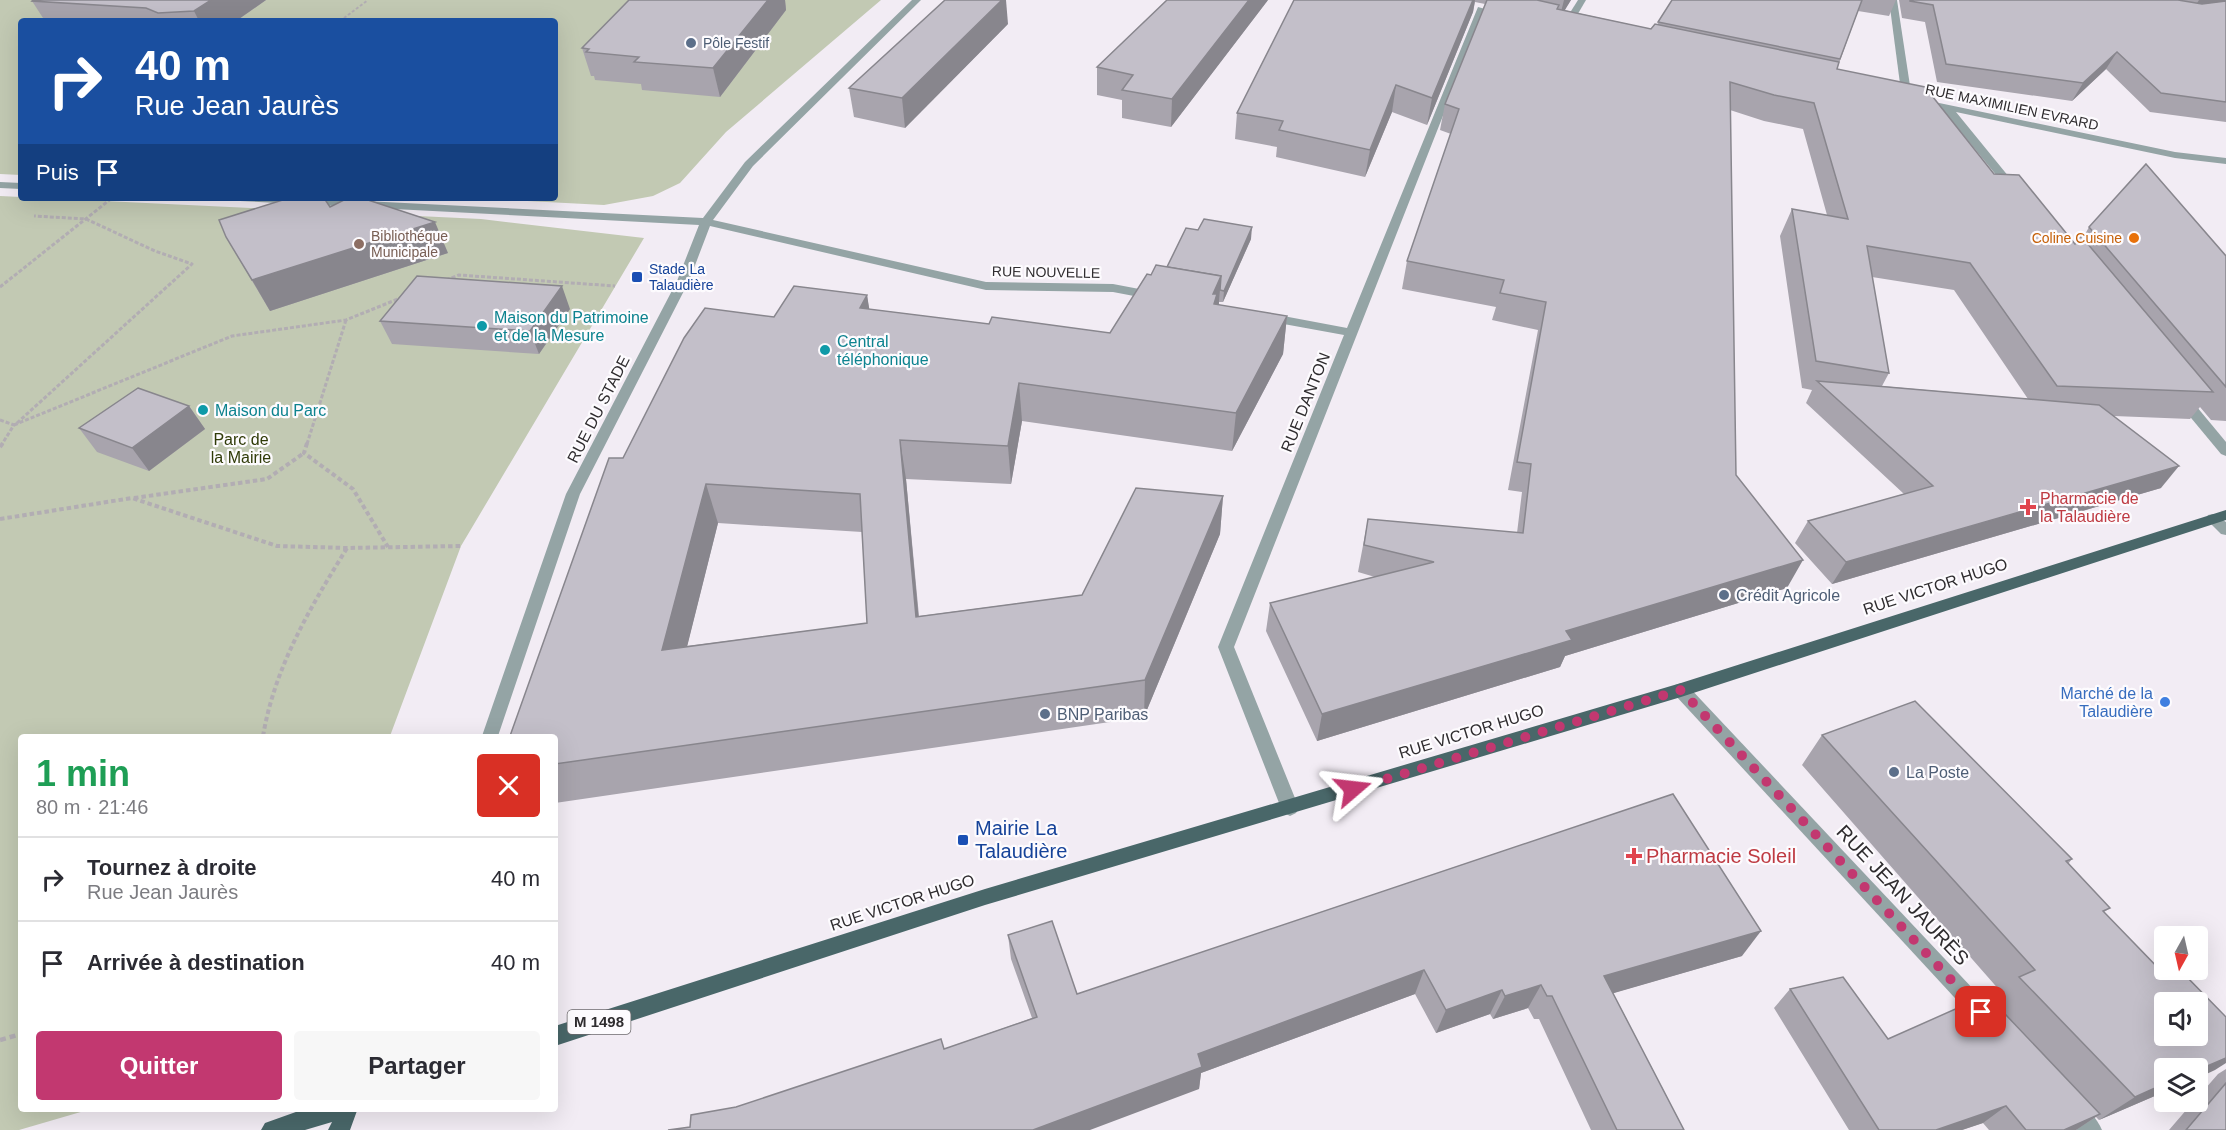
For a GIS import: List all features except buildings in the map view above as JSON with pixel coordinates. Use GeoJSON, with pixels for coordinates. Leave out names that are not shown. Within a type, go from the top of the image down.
{"type":"FeatureCollection","features":[{"type":"Feature","properties":{"kind":"main road","name":"RUE VICTOR HUGO"},"geometry":{"type":"LineString","coordinates":[[558,1035],[984,897],[1290,808],[1681,690],[2222,522]]}},
{"type":"Feature","properties":{"kind":"main road"},"geometry":{"type":"LineString","coordinates":[[272,1130],[329,1112]]}},
{"type":"Feature","properties":{"kind":"main road"},"geometry":{"type":"LineString","coordinates":[[339,1130],[346,1112]]}},
{"type":"Feature","properties":{"kind":"street","name":"RUE DU STADE"},"geometry":{"type":"LineString","coordinates":[[491,734],[573,494],[683,281],[706,222],[749,164],[917,0]]}},
{"type":"Feature","properties":{"kind":"street"},"geometry":{"type":"LineString","coordinates":[[1566,27],[1582,0]]}},
{"type":"Feature","properties":{"kind":"street"},"geometry":{"type":"LineString","coordinates":[[1893,0],[1907,99]]}},
{"type":"Feature","properties":{"kind":"street","name":"RUE DANTON"},"geometry":{"type":"LineString","coordinates":[[1290,808],[1226,647],[1481,9]]}},
{"type":"Feature","properties":{"kind":"street"},"geometry":{"type":"LineString","coordinates":[[1556,25],[1578,30]]}},
{"type":"Feature","properties":{"kind":"street","name":"RUE MAXIMILIEN EVRARD"},"geometry":{"type":"LineString","coordinates":[[1896,97],[2175,155],[2226,161]]}},
{"type":"Feature","properties":{"kind":"street"},"geometry":{"type":"LineString","coordinates":[[1947,108],[2022,200]]}},
{"type":"Feature","properties":{"kind":"street"},"geometry":{"type":"LineString","coordinates":[[0,185],[18,186]]}},
{"type":"Feature","properties":{"kind":"street","name":"RUE NOUVELLE"},"geometry":{"type":"LineString","coordinates":[[298,201],[706,222],[986,286],[1113,288],[1170,299]]}},
{"type":"Feature","properties":{"kind":"street"},"geometry":{"type":"LineString","coordinates":[[1250,314],[1352,333]]}},
{"type":"Feature","properties":{"kind":"street"},"geometry":{"type":"LineString","coordinates":[[2173,386],[2226,451]]}},
{"type":"Feature","properties":{"kind":"street","name":"RUE JEAN JAURÈS"},"geometry":{"type":"LineString","coordinates":[[1681,690],[1995,1026]]}},
{"type":"Feature","properties":{"kind":"street"},"geometry":{"type":"LineString","coordinates":[[2059,1095],[2091,1130]]}},
{"type":"Feature","properties":{"kind":"path"},"geometry":{"type":"LineString","coordinates":[[344,18],[368,0]]}},
{"type":"Feature","properties":{"kind":"path"},"geometry":{"type":"LineString","coordinates":[[0,287],[108,201]]}},
{"type":"Feature","properties":{"kind":"path"},"geometry":{"type":"LineString","coordinates":[[0,447],[14,425],[192,264],[155,251],[86,219],[32,216]]}},
{"type":"Feature","properties":{"kind":"path"},"geometry":{"type":"LineString","coordinates":[[438,283],[459,275],[615,286]]}},
{"type":"Feature","properties":{"kind":"path"},"geometry":{"type":"LineString","coordinates":[[0,420],[14,425],[232,336],[346,320],[407,295]]}},
{"type":"Feature","properties":{"kind":"path"},"geometry":{"type":"LineString","coordinates":[[0,519],[267,479],[304,453],[346,320]]}},
{"type":"Feature","properties":{"kind":"path"},"geometry":{"type":"LineString","coordinates":[[304,453],[353,489],[388,547]]}},
{"type":"Feature","properties":{"kind":"path"},"geometry":{"type":"LineString","coordinates":[[132,498],[277,546],[346,548],[461,546]]}},
{"type":"Feature","properties":{"kind":"path"},"geometry":{"type":"LineString","coordinates":[[263,734],[266,712],[290,645],[346,548]]}},
{"type":"Feature","properties":{"kind":"path"},"geometry":{"type":"LineString","coordinates":[[0,1040],[18,1035]]}},
{"type":"Feature","properties":{"kind":"green space"},"geometry":{"type":"Polygon","coordinates":[[[0,0],[881,0],[726,132],[680,183],[653,196],[604,205],[528,201],[558,201],[558,18],[18,18],[18,175],[0,174],[0,0]]]}},
{"type":"Feature","properties":{"kind":"green space","name":"Parc de la Mairie"},"geometry":{"type":"Polygon","coordinates":[[[0,196],[18,197],[18,201],[105,201],[481,219],[644,238],[461,546],[391,734],[18,734],[18,1112],[81,1112],[19,1130],[0,1130],[0,196]]]}},
{"type":"Feature","properties":{"kind":"place","name":"Pôle Festif"},"geometry":{"type":"Point","coordinates":[691,43]}},
{"type":"Feature","properties":{"kind":"place","name":"Coline Cuisine"},"geometry":{"type":"Point","coordinates":[2134,238]}},
{"type":"Feature","properties":{"kind":"place","name":"Bibliothéque Municipale"},"geometry":{"type":"Point","coordinates":[359,244]}},
{"type":"Feature","properties":{"kind":"place","name":"Stade La Talaudière"},"geometry":{"type":"Point","coordinates":[637,277]}},
{"type":"Feature","properties":{"kind":"place","name":"Maison du Patrimoine et de la Mesure"},"geometry":{"type":"Point","coordinates":[482,326]}},
{"type":"Feature","properties":{"kind":"place","name":"Central téléphonique"},"geometry":{"type":"Point","coordinates":[825,350]}},
{"type":"Feature","properties":{"kind":"place","name":"Maison du Parc"},"geometry":{"type":"Point","coordinates":[203,410]}},
{"type":"Feature","properties":{"kind":"place","name":"Pharmacie de la Talaudière"},"geometry":{"type":"Point","coordinates":[2028,507]}},
{"type":"Feature","properties":{"kind":"place","name":"Crédit Agricole"},"geometry":{"type":"Point","coordinates":[1724,595]}},
{"type":"Feature","properties":{"kind":"place","name":"Marché de la Talaudière"},"geometry":{"type":"Point","coordinates":[2165,702]}},
{"type":"Feature","properties":{"kind":"place","name":"BNP Paribas"},"geometry":{"type":"Point","coordinates":[1045,714]}},
{"type":"Feature","properties":{"kind":"place","name":"La Poste"},"geometry":{"type":"Point","coordinates":[1894,772]}},
{"type":"Feature","properties":{"kind":"place","name":"Mairie La Talaudière"},"geometry":{"type":"Point","coordinates":[963,840]}},
{"type":"Feature","properties":{"kind":"place","name":"Pharmacie Soleil"},"geometry":{"type":"Point","coordinates":[1634,856]}},
{"type":"Feature","properties":{"kind":"route"},"geometry":{"type":"LineString","coordinates":[[1353,789],[1681,690],[1981,1012]]}}]}
